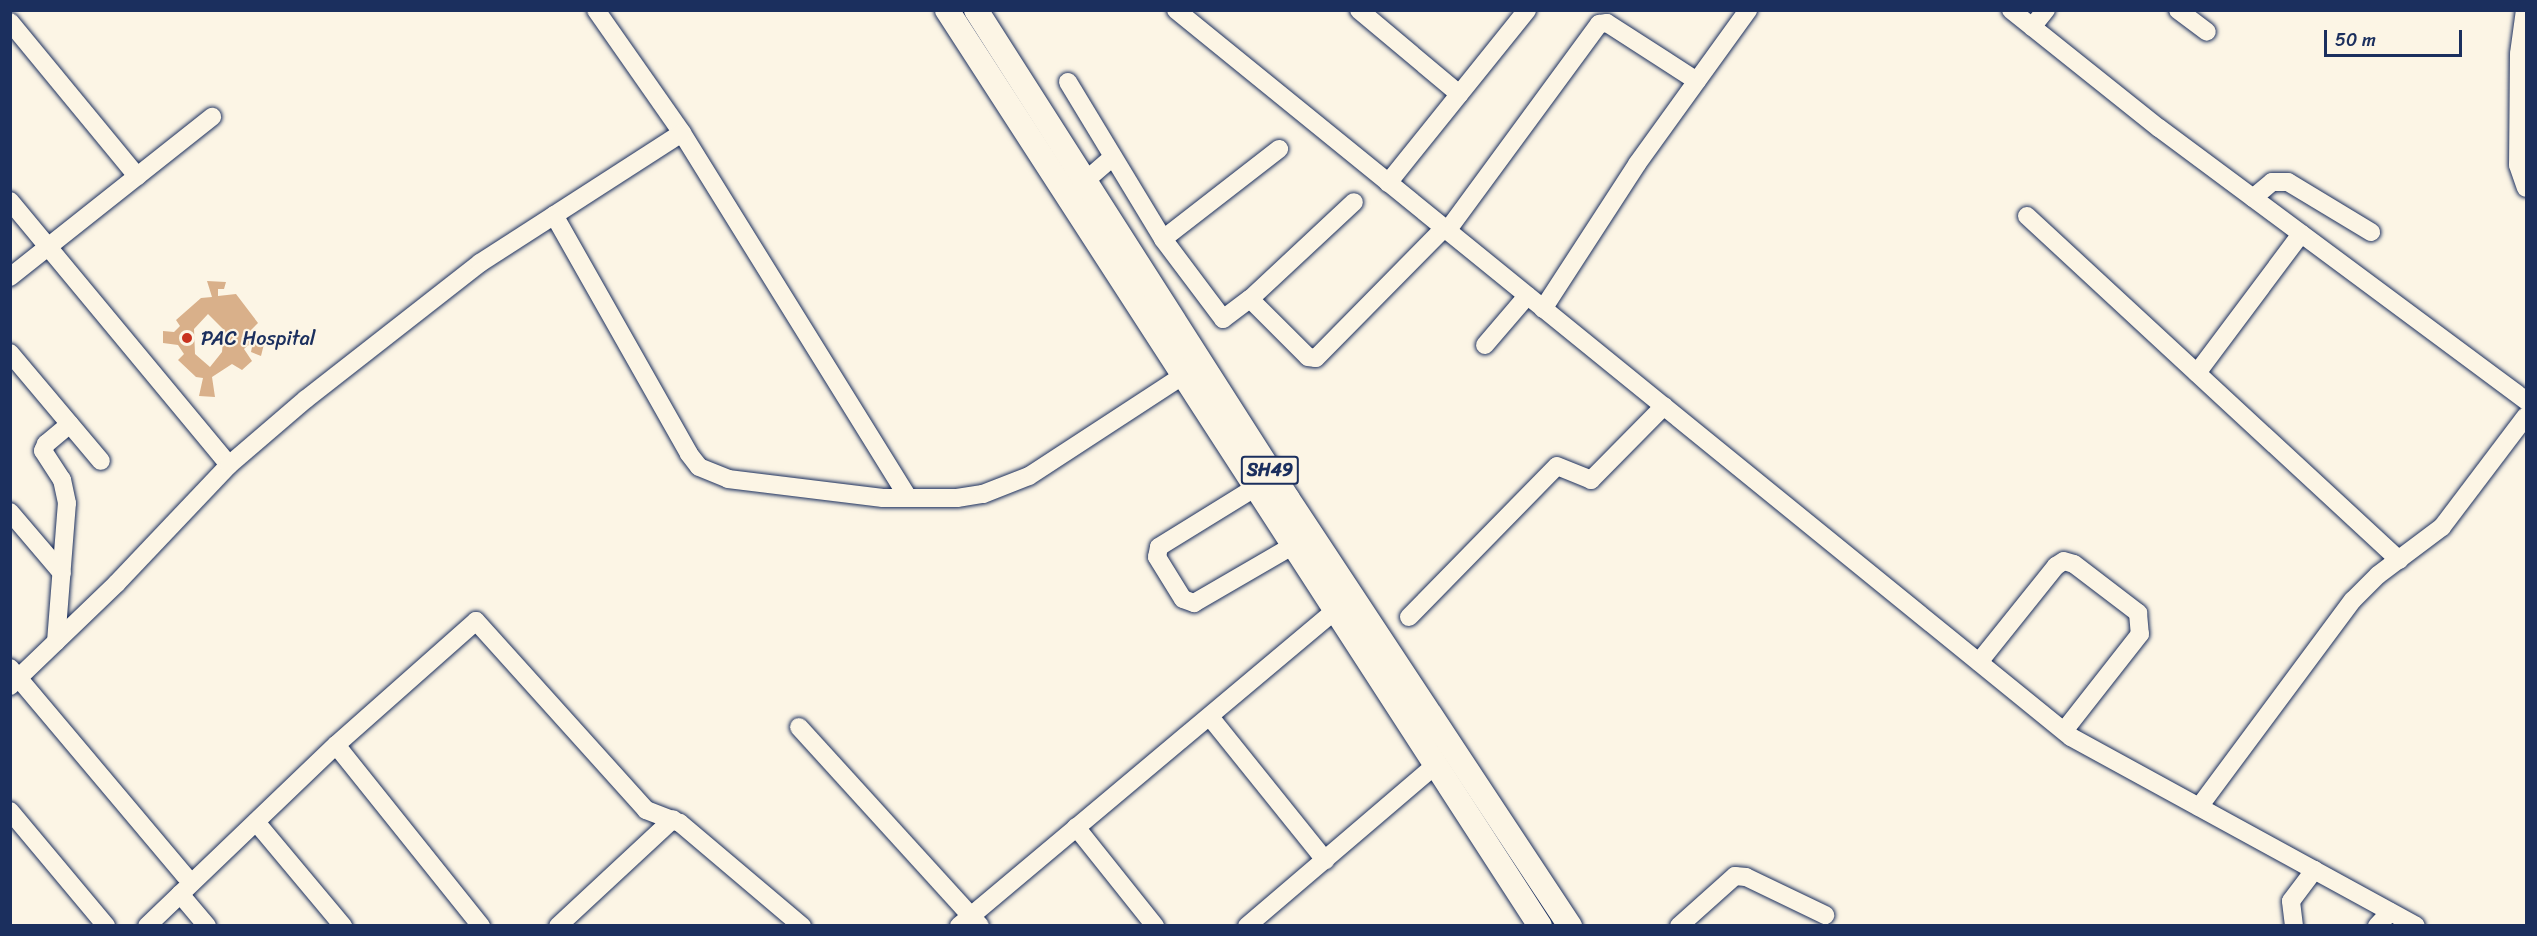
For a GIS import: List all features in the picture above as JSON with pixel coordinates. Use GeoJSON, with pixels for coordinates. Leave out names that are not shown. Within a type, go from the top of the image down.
{"type":"FeatureCollection","features":[{"type":"Feature","properties":{"kind":"main road","name":"SH49"},"geometry":{"type":"LineString","coordinates":[[947,10],[1256,487],[1338,608],[1540,926]]}},
{"type":"Feature","properties":{"kind":"main road","name":"SH49"},"geometry":{"type":"LineString","coordinates":[[976,10],[1084,182],[1570,926]]}},
{"type":"Feature","properties":{"kind":"street"},"geometry":{"type":"LineString","coordinates":[[596,10],[682,133],[908,498]]}},
{"type":"Feature","properties":{"kind":"street"},"geometry":{"type":"LineString","coordinates":[[1176,10],[2064,731],[2416,926]]}},
{"type":"Feature","properties":{"kind":"street"},"geometry":{"type":"LineString","coordinates":[[1359,10],[1459,94]]}},
{"type":"Feature","properties":{"kind":"street"},"geometry":{"type":"LineString","coordinates":[[1388,183],[1527,10]]}},
{"type":"Feature","properties":{"kind":"street"},"geometry":{"type":"LineString","coordinates":[[1543,309],[1637,164],[1748,10]]}},
{"type":"Feature","properties":{"kind":"street"},"geometry":{"type":"LineString","coordinates":[[2020,16],[2046,10]]}},
{"type":"Feature","properties":{"kind":"street"},"geometry":{"type":"LineString","coordinates":[[2178,10],[2207,32]]}},
{"type":"Feature","properties":{"kind":"street"},"geometry":{"type":"LineString","coordinates":[[2525,10],[2519,54],[2518,165],[2526,188]]}},
{"type":"Feature","properties":{"kind":"street"},"geometry":{"type":"LineString","coordinates":[[2020,16],[2253,198],[2526,401]]}},
{"type":"Feature","properties":{"kind":"street"},"geometry":{"type":"LineString","coordinates":[[10,22],[137,176]]}},
{"type":"Feature","properties":{"kind":"street"},"geometry":{"type":"LineString","coordinates":[[1250,299],[1308,357],[1316,358],[1445,230],[1599,24],[1607,23],[1697,81]]}},
{"type":"Feature","properties":{"kind":"street"},"geometry":{"type":"LineString","coordinates":[[1068,82],[1163,239],[1219,317],[1227,318],[1250,299],[1354,202]]}},
{"type":"Feature","properties":{"kind":"street"},"geometry":{"type":"LineString","coordinates":[[10,277],[212,117]]}},
{"type":"Feature","properties":{"kind":"street"},"geometry":{"type":"LineString","coordinates":[[185,876],[13,677],[57,642],[229,465],[306,399],[480,263],[682,133]]}},
{"type":"Feature","properties":{"kind":"street"},"geometry":{"type":"LineString","coordinates":[[1163,239],[1279,149]]}},
{"type":"Feature","properties":{"kind":"street"},"geometry":{"type":"LineString","coordinates":[[1084,182],[1112,158]]}},
{"type":"Feature","properties":{"kind":"street"},"geometry":{"type":"LineString","coordinates":[[2253,198],[2279,179],[2371,232]]}},
{"type":"Feature","properties":{"kind":"street"},"geometry":{"type":"LineString","coordinates":[[10,201],[50,246],[229,465]]}},
{"type":"Feature","properties":{"kind":"street"},"geometry":{"type":"LineString","coordinates":[[554,215],[699,467],[728,479],[794,490],[908,498],[957,498],[1007,487],[1184,375]]}},
{"type":"Feature","properties":{"kind":"street"},"geometry":{"type":"LineString","coordinates":[[2027,216],[2399,560]]}},
{"type":"Feature","properties":{"kind":"street"},"geometry":{"type":"LineString","coordinates":[[2197,373],[2301,234]]}},
{"type":"Feature","properties":{"kind":"street"},"geometry":{"type":"LineString","coordinates":[[1485,345],[1527,296]]}},
{"type":"Feature","properties":{"kind":"street"},"geometry":{"type":"LineString","coordinates":[[10,352],[101,461]]}},
{"type":"Feature","properties":{"kind":"street"},"geometry":{"type":"LineString","coordinates":[[1409,617],[1557,466],[1591,480],[1664,406]]}},
{"type":"Feature","properties":{"kind":"street"},"geometry":{"type":"LineString","coordinates":[[2199,807],[2353,600],[2442,527],[2526,416]]}},
{"type":"Feature","properties":{"kind":"street"},"geometry":{"type":"LineString","coordinates":[[57,642],[66,492],[43,451],[46,444],[70,424]]}},
{"type":"Feature","properties":{"kind":"street"},"geometry":{"type":"LineString","coordinates":[[1256,487],[1159,547],[1157,556],[1183,599],[1194,603],[1294,545]]}},
{"type":"Feature","properties":{"kind":"street"},"geometry":{"type":"LineString","coordinates":[[10,512],[62,573]]}},
{"type":"Feature","properties":{"kind":"street"},"geometry":{"type":"LineString","coordinates":[[1979,662],[2056,566],[2064,561],[2074,564],[2138,613],[2140,634],[2064,731]]}},
{"type":"Feature","properties":{"kind":"street"},"geometry":{"type":"LineString","coordinates":[[799,727],[970,922],[1076,827],[1338,608]]}},
{"type":"Feature","properties":{"kind":"street"},"geometry":{"type":"LineString","coordinates":[[147,926],[336,745],[476,621],[646,810],[673,819],[802,926]]}},
{"type":"Feature","properties":{"kind":"street"},"geometry":{"type":"LineString","coordinates":[[1210,717],[1325,860]]}},
{"type":"Feature","properties":{"kind":"street"},"geometry":{"type":"LineString","coordinates":[[336,745],[482,926]]}},
{"type":"Feature","properties":{"kind":"street"},"geometry":{"type":"LineString","coordinates":[[1246,926],[1437,764]]}},
{"type":"Feature","properties":{"kind":"street"},"geometry":{"type":"LineString","coordinates":[[10,811],[106,926]]}},
{"type":"Feature","properties":{"kind":"street"},"geometry":{"type":"LineString","coordinates":[[558,926],[673,819]]}},
{"type":"Feature","properties":{"kind":"street"},"geometry":{"type":"LineString","coordinates":[[256,822],[343,926]]}},
{"type":"Feature","properties":{"kind":"street"},"geometry":{"type":"LineString","coordinates":[[1076,827],[1155,926]]}},
{"type":"Feature","properties":{"kind":"street"},"geometry":{"type":"LineString","coordinates":[[2294,926],[2291,901],[2314,870]]}},
{"type":"Feature","properties":{"kind":"street"},"geometry":{"type":"LineString","coordinates":[[1678,926],[1735,876],[1746,877],[1825,915]]}},
{"type":"Feature","properties":{"kind":"street"},"geometry":{"type":"LineString","coordinates":[[180,894],[207,926]]}},
{"type":"Feature","properties":{"kind":"street"},"geometry":{"type":"LineString","coordinates":[[2377,926],[2390,912]]}},
{"type":"Feature","properties":{"kind":"building"},"geometry":{"type":"Polygon","coordinates":[[[207,281],[226,282],[224,289],[218,289],[218,296],[236,294],[258,323],[245,336],[250,340],[265,340],[261,356],[251,352],[252,347],[248,345],[244,349],[252,361],[242,370],[232,364],[212,377],[215,397],[199,396],[203,378],[196,377],[178,360],[184,354],[178,345],[163,343],[163,331],[174,332],[180,326],[176,320],[201,298],[212,297],[207,281]],[[208,314],[194,329],[195,354],[210,367],[222,352],[224,330],[208,314]]]}},
{"type":"Feature","properties":{"kind":"place","name":"PAC Hospital"},"geometry":{"type":"Point","coordinates":[187,338]}}]}
